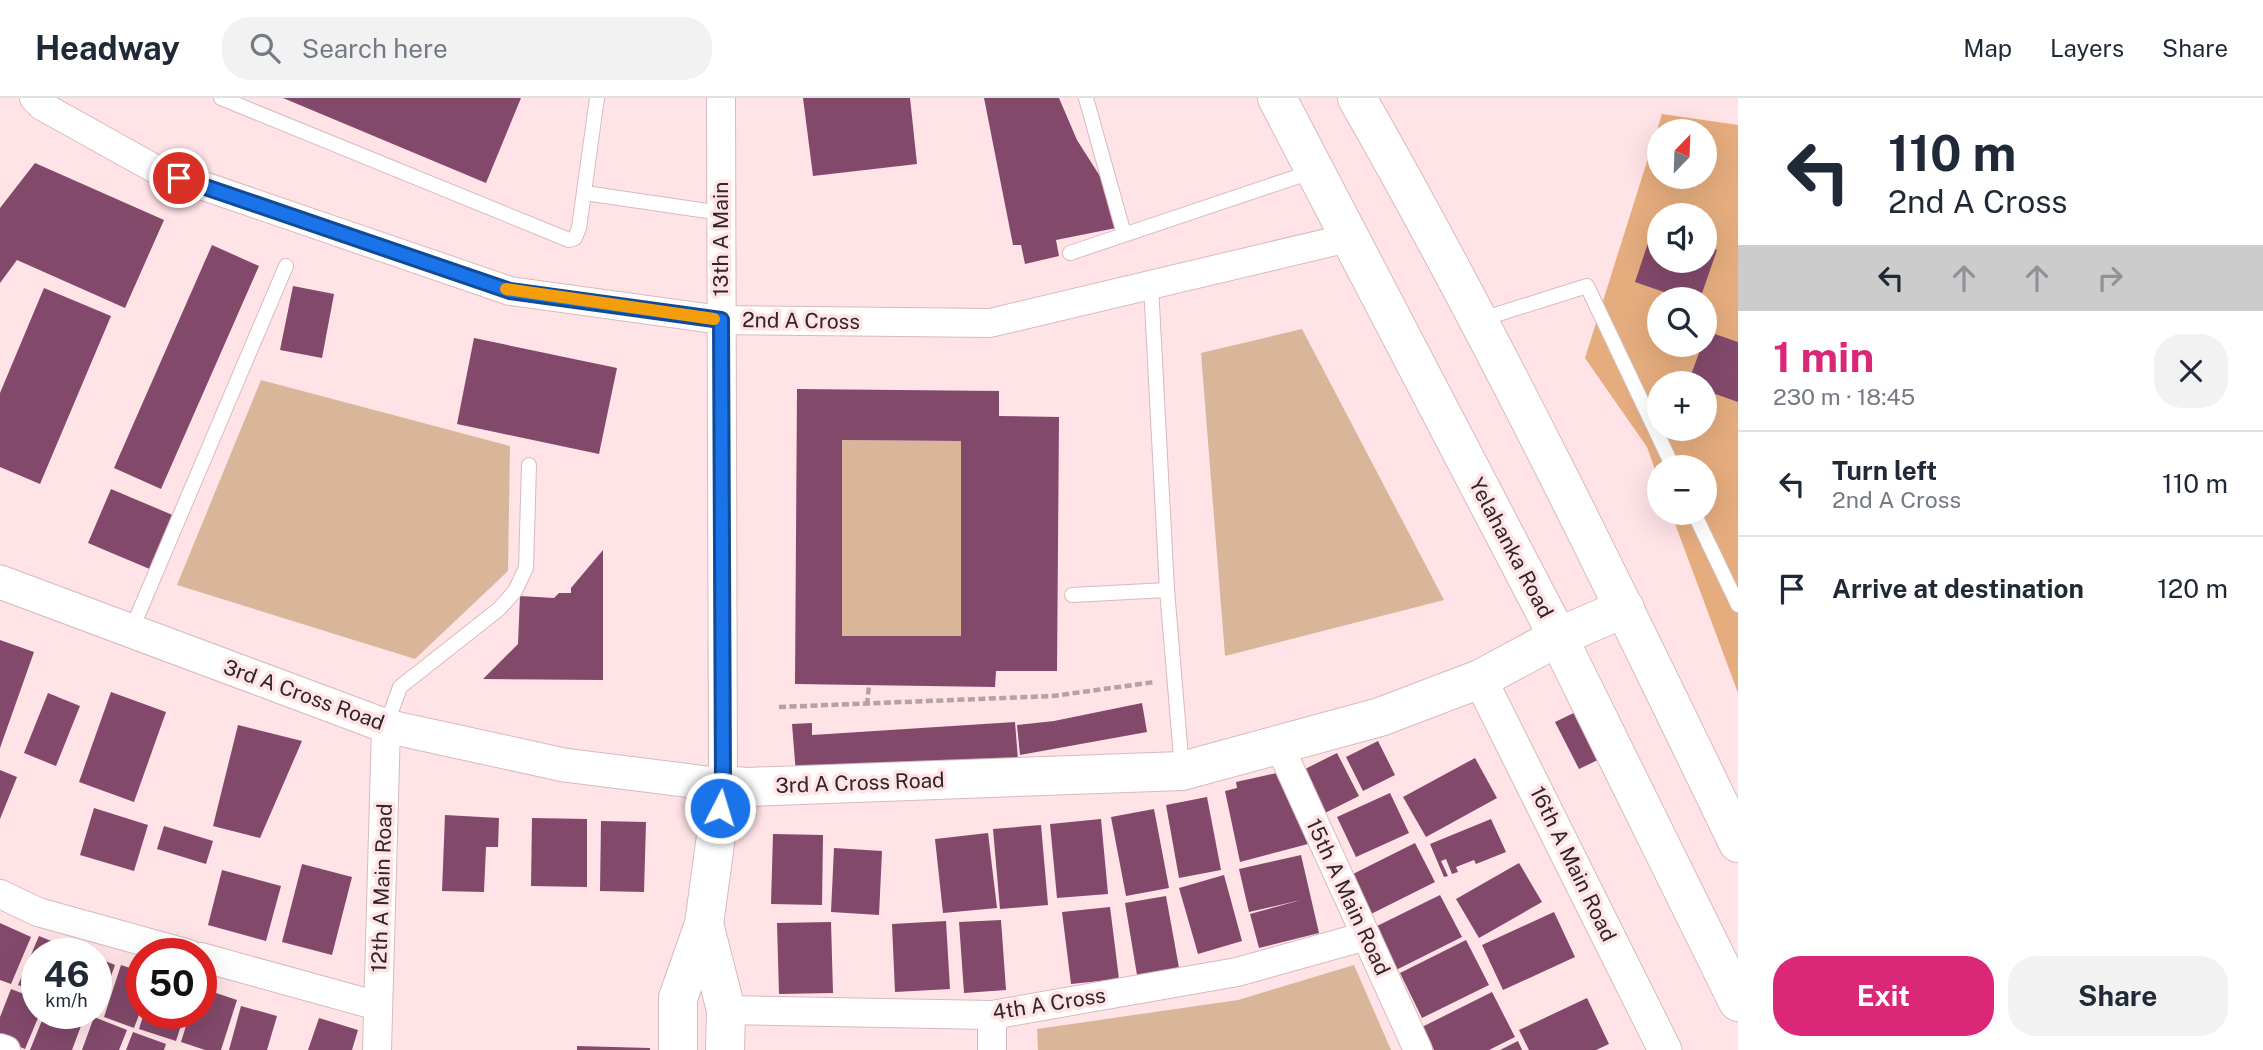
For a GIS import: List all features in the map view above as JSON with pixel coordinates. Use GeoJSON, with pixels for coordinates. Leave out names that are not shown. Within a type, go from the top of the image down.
{"type":"FeatureCollection","features":[{"type":"Feature","properties":{"kind":"main road","name":"Yelahanka Road"},"geometry":{"type":"LineString","coordinates":[[1277,98],[1558,637],[1738,1003]]}},
{"type":"Feature","properties":{"kind":"main road"},"geometry":{"type":"LineString","coordinates":[[1357,98],[1416,201],[1478,320],[1625,608],[1738,843]]}},
{"type":"Feature","properties":{"kind":"main road","name":"3rd A Cross Road"},"geometry":{"type":"LineString","coordinates":[[723,785],[747,787],[1182,771],[1380,717],[1480,679],[1558,637],[1625,608]]}},
{"type":"Feature","properties":{"kind":"main road","name":"13th A Main"},"geometry":{"type":"LineString","coordinates":[[704,925],[723,785]]}},
{"type":"Feature","properties":{"kind":"main road"},"geometry":{"type":"LineString","coordinates":[[704,925],[726,1010],[725,1050]]}},
{"type":"Feature","properties":{"kind":"main road"},"geometry":{"type":"LineString","coordinates":[[678,1050],[678,998],[704,925]]}},
{"type":"Feature","properties":{"kind":"street","name":"2nd A Cross"},"geometry":{"type":"LineString","coordinates":[[34,98],[43,106],[157,170],[510,291],[721,320],[990,323],[1349,238]]}},
{"type":"Feature","properties":{"kind":"street","name":"13th A Main"},"geometry":{"type":"LineString","coordinates":[[721,98],[723,785]]}},
{"type":"Feature","properties":{"kind":"street","name":"3rd A Cross Road"},"geometry":{"type":"LineString","coordinates":[[0,582],[386,726],[564,765],[723,785]]}},
{"type":"Feature","properties":{"kind":"street","name":"16th A Main Road"},"geometry":{"type":"LineString","coordinates":[[1480,679],[1665,1050]]}},
{"type":"Feature","properties":{"kind":"street","name":"12th A Main Road"},"geometry":{"type":"LineString","coordinates":[[377,1050],[386,726]]}},
{"type":"Feature","properties":{"kind":"street","name":"15th A Main Road"},"geometry":{"type":"LineString","coordinates":[[1279,745],[1418,1050]]}},
{"type":"Feature","properties":{"kind":"street"},"geometry":{"type":"LineString","coordinates":[[0,894],[38,912],[131,938]]}},
{"type":"Feature","properties":{"kind":"street","name":"4th A Cross"},"geometry":{"type":"LineString","coordinates":[[726,1010],[992,1015],[1237,972],[1366,936]]}},
{"type":"Feature","properties":{"kind":"street"},"geometry":{"type":"LineString","coordinates":[[217,961],[378,1006]]}},
{"type":"Feature","properties":{"kind":"street"},"geometry":{"type":"LineString","coordinates":[[992,1015],[992,1050]]}},
{"type":"Feature","properties":{"kind":"street"},"geometry":{"type":"LineString","coordinates":[[0,1048],[6,1050]]}},
{"type":"Feature","properties":{"kind":"lane"},"geometry":{"type":"LineString","coordinates":[[220,98],[569,240],[575,238],[579,228],[597,98]]}},
{"type":"Feature","properties":{"kind":"lane"},"geometry":{"type":"LineString","coordinates":[[1086,98],[1124,234]]}},
{"type":"Feature","properties":{"kind":"lane"},"geometry":{"type":"LineString","coordinates":[[1070,253],[1315,171]]}},
{"type":"Feature","properties":{"kind":"lane"},"geometry":{"type":"LineString","coordinates":[[585,193],[721,213]]}},
{"type":"Feature","properties":{"kind":"lane"},"geometry":{"type":"LineString","coordinates":[[131,631],[286,266]]}},
{"type":"Feature","properties":{"kind":"lane"},"geometry":{"type":"LineString","coordinates":[[1151,285],[1167,590],[1182,771]]}},
{"type":"Feature","properties":{"kind":"lane"},"geometry":{"type":"LineString","coordinates":[[1478,320],[1587,286],[1667,455]]}},
{"type":"Feature","properties":{"kind":"lane"},"geometry":{"type":"LineString","coordinates":[[386,726],[400,687],[499,609],[515,591],[526,568],[529,466]]}},
{"type":"Feature","properties":{"kind":"lane"},"geometry":{"type":"LineString","coordinates":[[1700,525],[1738,605]]}},
{"type":"Feature","properties":{"kind":"lane"},"geometry":{"type":"LineString","coordinates":[[1072,595],[1167,590]]}},
{"type":"Feature","properties":{"kind":"path"},"geometry":{"type":"LineString","coordinates":[[779,707],[1053,696],[1174,679]]}},
{"type":"Feature","properties":{"kind":"path"},"geometry":{"type":"LineString","coordinates":[[867,705],[869,685]]}},
{"type":"Feature","properties":{"kind":"shaded area"},"geometry":{"type":"Polygon","coordinates":[[[1662,114],[1697,119],[1660,119],[1662,114]]]}},
{"type":"Feature","properties":{"kind":"shaded area"},"geometry":{"type":"Polygon","coordinates":[[[1717,122],[1738,125],[1738,693],[1675,525],[1717,525],[1717,455],[1650,455],[1585,358],[1647,162],[1647,189],[1717,189],[1717,122]]]}},
{"type":"Feature","properties":{"kind":"shaded area"},"geometry":{"type":"Polygon","coordinates":[[[1302,329],[1444,600],[1225,656],[1201,353],[1302,329]]]}},
{"type":"Feature","properties":{"kind":"shaded area"},"geometry":{"type":"Polygon","coordinates":[[[261,380],[510,446],[508,571],[415,659],[177,585],[261,380]]]}},
{"type":"Feature","properties":{"kind":"shaded area"},"geometry":{"type":"Polygon","coordinates":[[[842,440],[961,441],[961,636],[842,636],[842,440]]]}},
{"type":"Feature","properties":{"kind":"shaded area"},"geometry":{"type":"Polygon","coordinates":[[[1354,965],[1391,1050],[1038,1050],[1037,1029],[1238,1000],[1354,965]]]}},
{"type":"Feature","properties":{"kind":"building"},"geometry":{"type":"Polygon","coordinates":[[[283,98],[521,98],[486,183],[283,98]]]}},
{"type":"Feature","properties":{"kind":"building"},"geometry":{"type":"Polygon","coordinates":[[[803,98],[910,98],[917,164],[813,176],[803,98]]]}},
{"type":"Feature","properties":{"kind":"building"},"geometry":{"type":"Polygon","coordinates":[[[984,98],[1059,98],[1077,140],[1103,181],[1116,228],[1056,240],[1059,256],[1025,264],[1021,245],[1013,245],[984,98]]]}},
{"type":"Feature","properties":{"kind":"building"},"geometry":{"type":"Polygon","coordinates":[[[35,163],[164,220],[125,308],[17,260],[0,283],[0,208],[35,163]]]}},
{"type":"Feature","properties":{"kind":"building"},"geometry":{"type":"Polygon","coordinates":[[[212,245],[259,266],[161,489],[114,468],[212,245]]]}},
{"type":"Feature","properties":{"kind":"building"},"geometry":{"type":"Polygon","coordinates":[[[1647,246],[1647,273],[1709,273],[1704,287],[1649,287],[1635,282],[1647,246]]]}},
{"type":"Feature","properties":{"kind":"building"},"geometry":{"type":"Polygon","coordinates":[[[293,286],[334,294],[322,358],[280,350],[293,286]]]}},
{"type":"Feature","properties":{"kind":"building"},"geometry":{"type":"Polygon","coordinates":[[[44,288],[111,316],[40,484],[0,467],[0,393],[44,288]]]}},
{"type":"Feature","properties":{"kind":"building"},"geometry":{"type":"Polygon","coordinates":[[[1717,335],[1738,342],[1738,402],[1717,395],[1717,371],[1692,371],[1698,357],[1717,357],[1717,335]]]}},
{"type":"Feature","properties":{"kind":"building"},"geometry":{"type":"Polygon","coordinates":[[[474,338],[617,368],[599,454],[457,424],[474,338]]]}},
{"type":"Feature","properties":{"kind":"building"},"geometry":{"type":"Polygon","coordinates":[[[797,389],[999,391],[999,416],[1059,417],[1057,671],[996,671],[995,687],[795,684],[797,389]],[[842,440],[842,636],[961,636],[961,441],[842,440]]]}},
{"type":"Feature","properties":{"kind":"building"},"geometry":{"type":"Polygon","coordinates":[[[111,489],[175,516],[152,570],[88,543],[111,489]]]}},
{"type":"Feature","properties":{"kind":"building"},"geometry":{"type":"Polygon","coordinates":[[[603,550],[603,680],[483,679],[518,644],[520,596],[554,598],[559,593],[571,593],[571,588],[603,550]]]}},
{"type":"Feature","properties":{"kind":"building"},"geometry":{"type":"Polygon","coordinates":[[[0,640],[34,652],[0,748],[0,640]]]}},
{"type":"Feature","properties":{"kind":"building"},"geometry":{"type":"Polygon","coordinates":[[[111,692],[166,712],[134,802],[79,782],[111,692]]]}},
{"type":"Feature","properties":{"kind":"building"},"geometry":{"type":"Polygon","coordinates":[[[48,693],[80,706],[56,766],[24,753],[48,693]]]}},
{"type":"Feature","properties":{"kind":"building"},"geometry":{"type":"Polygon","coordinates":[[[1142,703],[1147,732],[1020,755],[1017,725],[1054,721],[1142,703]]]}},
{"type":"Feature","properties":{"kind":"building"},"geometry":{"type":"Polygon","coordinates":[[[1580,710],[1604,757],[1579,769],[1555,722],[1580,710]]]}},
{"type":"Feature","properties":{"kind":"building"},"geometry":{"type":"Polygon","coordinates":[[[1015,722],[1018,760],[796,774],[792,724],[812,723],[812,735],[1015,722]]]}},
{"type":"Feature","properties":{"kind":"building"},"geometry":{"type":"Polygon","coordinates":[[[238,725],[302,741],[260,838],[213,826],[238,725]]]}},
{"type":"Feature","properties":{"kind":"building"},"geometry":{"type":"Polygon","coordinates":[[[1378,741],[1395,775],[1363,791],[1346,757],[1378,741]]]}},
{"type":"Feature","properties":{"kind":"building"},"geometry":{"type":"Polygon","coordinates":[[[1337,753],[1359,796],[1321,815],[1299,772],[1337,753]]]}},
{"type":"Feature","properties":{"kind":"building"},"geometry":{"type":"Polygon","coordinates":[[[1475,758],[1497,798],[1426,837],[1403,797],[1475,758]]]}},
{"type":"Feature","properties":{"kind":"building"},"geometry":{"type":"Polygon","coordinates":[[[0,770],[17,777],[0,819],[0,770]]]}},
{"type":"Feature","properties":{"kind":"building"},"geometry":{"type":"Polygon","coordinates":[[[1277,773],[1308,844],[1240,862],[1225,791],[1237,788],[1236,782],[1277,773]]]}},
{"type":"Feature","properties":{"kind":"building"},"geometry":{"type":"Polygon","coordinates":[[[1390,793],[1409,833],[1356,857],[1337,817],[1390,793]]]}},
{"type":"Feature","properties":{"kind":"building"},"geometry":{"type":"Polygon","coordinates":[[[1207,797],[1221,870],[1179,878],[1166,805],[1207,797]]]}},
{"type":"Feature","properties":{"kind":"building"},"geometry":{"type":"Polygon","coordinates":[[[94,808],[148,825],[134,871],[80,855],[94,808]]]}},
{"type":"Feature","properties":{"kind":"building"},"geometry":{"type":"Polygon","coordinates":[[[1154,809],[1169,888],[1126,896],[1111,817],[1154,809]]]}},
{"type":"Feature","properties":{"kind":"building"},"geometry":{"type":"Polygon","coordinates":[[[445,815],[499,818],[498,847],[486,847],[484,892],[442,891],[445,815]]]}},
{"type":"Feature","properties":{"kind":"building"},"geometry":{"type":"Polygon","coordinates":[[[532,818],[587,819],[587,887],[531,886],[532,818]]]}},
{"type":"Feature","properties":{"kind":"building"},"geometry":{"type":"Polygon","coordinates":[[[1101,819],[1108,894],[1057,898],[1050,824],[1101,819]]]}},
{"type":"Feature","properties":{"kind":"building"},"geometry":{"type":"Polygon","coordinates":[[[1491,819],[1506,852],[1476,864],[1474,860],[1456,867],[1458,872],[1452,874],[1446,859],[1441,861],[1448,876],[1444,877],[1430,844],[1491,819]]]}},
{"type":"Feature","properties":{"kind":"building"},"geometry":{"type":"Polygon","coordinates":[[[601,821],[646,822],[644,892],[600,891],[601,821]]]}},
{"type":"Feature","properties":{"kind":"building"},"geometry":{"type":"Polygon","coordinates":[[[1041,825],[1048,905],[1000,909],[993,829],[1041,825]]]}},
{"type":"Feature","properties":{"kind":"building"},"geometry":{"type":"Polygon","coordinates":[[[164,826],[213,841],[206,864],[157,849],[164,826]]]}},
{"type":"Feature","properties":{"kind":"building"},"geometry":{"type":"Polygon","coordinates":[[[988,833],[997,908],[943,913],[935,839],[988,833]]]}},
{"type":"Feature","properties":{"kind":"building"},"geometry":{"type":"Polygon","coordinates":[[[773,834],[823,835],[822,905],[771,904],[773,834]]]}},
{"type":"Feature","properties":{"kind":"building"},"geometry":{"type":"Polygon","coordinates":[[[1415,843],[1435,882],[1369,915],[1349,876],[1415,843]]]}},
{"type":"Feature","properties":{"kind":"building"},"geometry":{"type":"Polygon","coordinates":[[[834,848],[882,851],[879,915],[831,912],[834,848]]]}},
{"type":"Feature","properties":{"kind":"building"},"geometry":{"type":"Polygon","coordinates":[[[1301,855],[1319,933],[1259,948],[1250,914],[1301,900],[1249,912],[1239,869],[1301,855]]]}},
{"type":"Feature","properties":{"kind":"building"},"geometry":{"type":"Polygon","coordinates":[[[1519,863],[1542,902],[1479,938],[1456,899],[1519,863]]]}},
{"type":"Feature","properties":{"kind":"building"},"geometry":{"type":"Polygon","coordinates":[[[302,864],[352,877],[332,955],[282,942],[302,864]]]}},
{"type":"Feature","properties":{"kind":"building"},"geometry":{"type":"Polygon","coordinates":[[[222,870],[281,886],[266,941],[208,925],[222,870]]]}},
{"type":"Feature","properties":{"kind":"building"},"geometry":{"type":"Polygon","coordinates":[[[1224,875],[1242,941],[1198,954],[1179,888],[1224,875]]]}},
{"type":"Feature","properties":{"kind":"building"},"geometry":{"type":"Polygon","coordinates":[[[1440,895],[1462,937],[1396,970],[1375,927],[1440,895]]]}},
{"type":"Feature","properties":{"kind":"building"},"geometry":{"type":"Polygon","coordinates":[[[1166,896],[1179,968],[1137,975],[1125,903],[1166,896]]]}},
{"type":"Feature","properties":{"kind":"building"},"geometry":{"type":"Polygon","coordinates":[[[1110,907],[1119,979],[1071,984],[1062,912],[1110,907]]]}},
{"type":"Feature","properties":{"kind":"building"},"geometry":{"type":"Polygon","coordinates":[[[1554,912],[1575,957],[1503,990],[1482,945],[1554,912]]]}},
{"type":"Feature","properties":{"kind":"building"},"geometry":{"type":"Polygon","coordinates":[[[1001,920],[1006,990],[964,993],[959,922],[1001,920]]]}},
{"type":"Feature","properties":{"kind":"building"},"geometry":{"type":"Polygon","coordinates":[[[946,921],[950,989],[895,992],[892,924],[946,921]]]}},
{"type":"Feature","properties":{"kind":"building"},"geometry":{"type":"Polygon","coordinates":[[[831,922],[833,993],[779,994],[777,923],[831,922]]]}},
{"type":"Feature","properties":{"kind":"building"},"geometry":{"type":"Polygon","coordinates":[[[0,923],[31,937],[21,938],[21,960],[11,984],[0,980],[0,923]]]}},
{"type":"Feature","properties":{"kind":"building"},"geometry":{"type":"Polygon","coordinates":[[[1466,940],[1489,985],[1422,1018],[1400,973],[1466,940]]]}},
{"type":"Feature","properties":{"kind":"building"},"geometry":{"type":"Polygon","coordinates":[[[121,965],[126,967],[126,1025],[112,1020],[112,993],[121,965]]]}},
{"type":"Feature","properties":{"kind":"building"},"geometry":{"type":"Polygon","coordinates":[[[11,989],[21,993],[21,1029],[33,1029],[25,1049],[0,1039],[0,1017],[11,989]]]}},
{"type":"Feature","properties":{"kind":"building"},"geometry":{"type":"Polygon","coordinates":[[[1492,992],[1515,1037],[1489,1050],[1434,1050],[1422,1027],[1492,992]]]}},
{"type":"Feature","properties":{"kind":"building"},"geometry":{"type":"Polygon","coordinates":[[[217,993],[237,1000],[221,1050],[205,1050],[181,1042],[185,1029],[217,1029],[217,993]]]}},
{"type":"Feature","properties":{"kind":"building"},"geometry":{"type":"Polygon","coordinates":[[[1587,998],[1609,1044],[1596,1050],[1529,1050],[1519,1030],[1587,998]]]}},
{"type":"Feature","properties":{"kind":"building"},"geometry":{"type":"Polygon","coordinates":[[[241,1006],[277,1016],[267,1050],[229,1050],[241,1006]]]}},
{"type":"Feature","properties":{"kind":"building"},"geometry":{"type":"Polygon","coordinates":[[[319,1018],[358,1030],[352,1050],[308,1050],[319,1018]]]}},
{"type":"Feature","properties":{"kind":"building"},"geometry":{"type":"Polygon","coordinates":[[[112,1024],[127,1030],[119,1050],[82,1050],[90,1029],[112,1029],[112,1024]]]}},
{"type":"Feature","properties":{"kind":"building"},"geometry":{"type":"Polygon","coordinates":[[[39,1029],[80,1029],[72,1050],[30,1050],[39,1029]]]}},
{"type":"Feature","properties":{"kind":"building"},"geometry":{"type":"Polygon","coordinates":[[[139,1029],[180,1029],[176,1041],[139,1029]]]}},
{"type":"Feature","properties":{"kind":"building"},"geometry":{"type":"Polygon","coordinates":[[[133,1032],[166,1044],[164,1050],[126,1050],[133,1032]]]}},
{"type":"Feature","properties":{"kind":"building"},"geometry":{"type":"Polygon","coordinates":[[[1518,1041],[1522,1050],[1500,1050],[1518,1041]]]}},
{"type":"Feature","properties":{"kind":"building"},"geometry":{"type":"Polygon","coordinates":[[[577,1046],[650,1048],[650,1050],[577,1050],[577,1046]]]}},
{"type":"Feature","properties":{"kind":"slow traffic"},"geometry":{"type":"LineString","coordinates":[[506,289],[714,319]]}},
{"type":"Feature","properties":{"kind":"route"},"geometry":{"type":"LineString","coordinates":[[179,178],[510,291],[721,320],[723,785],[720,808]]}}]}
